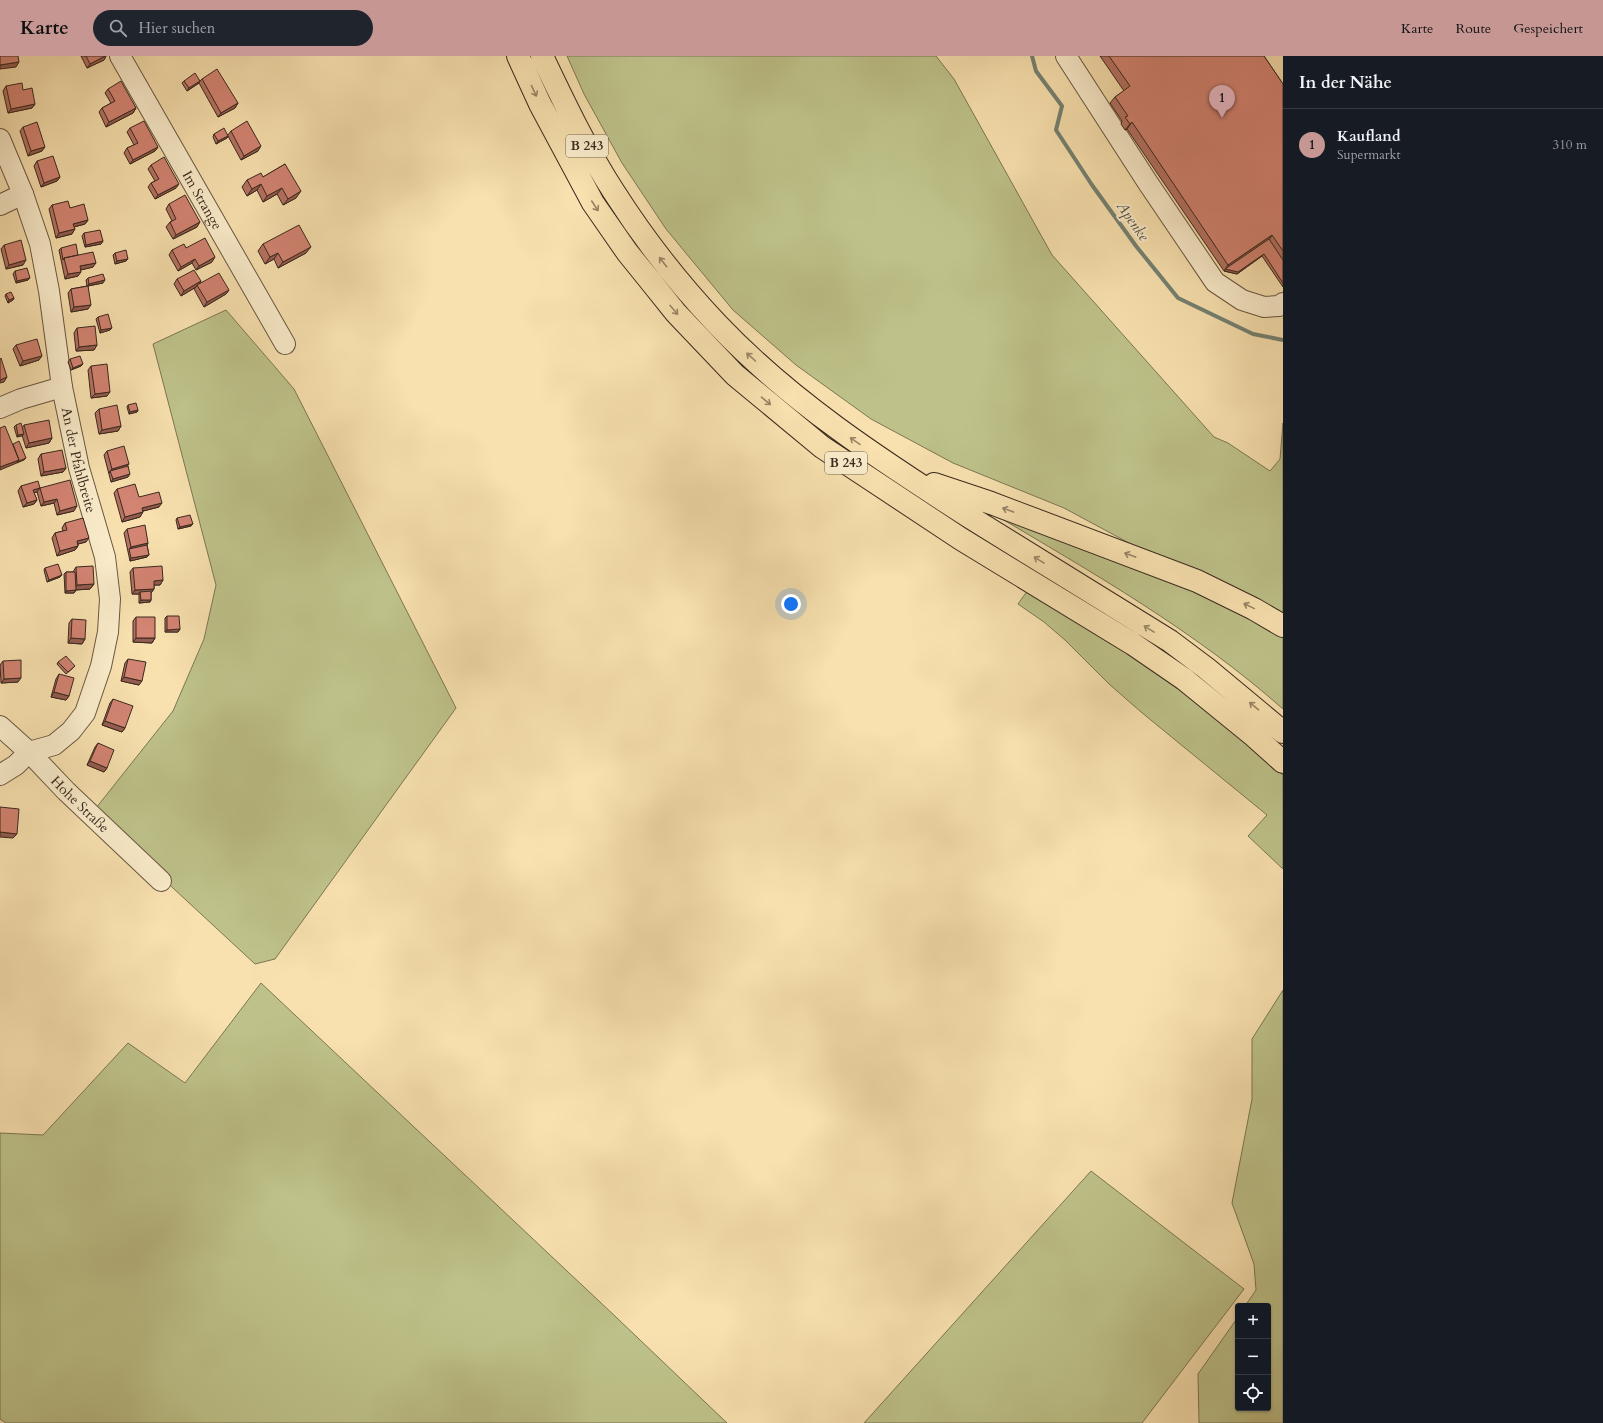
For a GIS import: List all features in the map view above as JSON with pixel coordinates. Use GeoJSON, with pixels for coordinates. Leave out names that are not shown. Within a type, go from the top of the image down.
{"type":"FeatureCollection","features":[{"type":"Feature","properties":{"kind":"highway","name":"B 243"},"geometry":{"type":"LineString","coordinates":[[518,56],[540,104],[593,204],[627,252],[656,289],[676,313],[735,375],[796,426],[834,455],[961,539],[1133,644],[1184,680],[1254,736],[1283,762]]}},
{"type":"Feature","properties":{"kind":"highway","name":"B 243"},"geometry":{"type":"LineString","coordinates":[[542,56],[577,126],[614,192],[662,261],[716,324],[746,354],[823,419],[899,472],[1170,642],[1212,673],[1283,732]]}},
{"type":"Feature","properties":{"kind":"highway"},"geometry":{"type":"LineString","coordinates":[[899,472],[998,506],[1197,581],[1254,608],[1283,626]]}},
{"type":"Feature","properties":{"kind":"street","name":"Im Strange"},"geometry":{"type":"LineString","coordinates":[[120,56],[285,344]]}},
{"type":"Feature","properties":{"kind":"street"},"geometry":{"type":"LineString","coordinates":[[1066,56],[1148,183],[1215,282],[1242,300],[1264,307],[1279,306],[1283,304]]}},
{"type":"Feature","properties":{"kind":"street","name":"An der Pfahlbreite"},"geometry":{"type":"LineString","coordinates":[[0,139],[23,194],[41,251],[49,292],[62,387],[79,468],[105,557],[110,599],[108,632],[101,666],[85,713],[71,731],[54,745],[13,762]]}},
{"type":"Feature","properties":{"kind":"street"},"geometry":{"type":"LineString","coordinates":[[0,205],[23,194]]}},
{"type":"Feature","properties":{"kind":"street"},"geometry":{"type":"LineString","coordinates":[[0,408],[21,399],[62,387]]}},
{"type":"Feature","properties":{"kind":"street","name":"Hohe Straße"},"geometry":{"type":"LineString","coordinates":[[0,726],[13,762],[66,792],[161,881]]}},
{"type":"Feature","properties":{"kind":"green space"},"geometry":{"type":"Polygon","coordinates":[[[567,56],[936,56],[954,79],[1052,255],[1214,437],[1228,443],[1270,471],[1280,459],[1283,423],[1283,616],[1142,550],[1064,508],[953,463],[871,419],[796,365],[733,310],[666,229],[622,163],[584,94],[567,56]]]}},
{"type":"Feature","properties":{"kind":"green space"},"geometry":{"type":"Polygon","coordinates":[[[226,310],[294,389],[456,708],[275,959],[255,964],[92,813],[173,711],[204,639],[216,585],[153,344],[226,310]]]}},
{"type":"Feature","properties":{"kind":"green space"},"geometry":{"type":"Polygon","coordinates":[[[992,513],[1150,568],[1283,634],[1283,709],[1215,654],[1142,604],[992,513]]]}},
{"type":"Feature","properties":{"kind":"green space"},"geometry":{"type":"Polygon","coordinates":[[[1028,590],[1128,653],[1210,712],[1283,775],[1283,869],[1248,836],[1267,815],[1141,712],[1109,684],[1065,640],[1044,622],[1018,604],[1028,590]]]}},
{"type":"Feature","properties":{"kind":"green space"},"geometry":{"type":"Polygon","coordinates":[[[261,983],[727,1423],[6,1423],[0,1419],[0,1133],[43,1135],[128,1043],[185,1083],[261,983]]]}},
{"type":"Feature","properties":{"kind":"green space"},"geometry":{"type":"Polygon","coordinates":[[[1283,990],[1283,1423],[1199,1423],[1198,1374],[1235,1321],[1235,1411],[1271,1411],[1271,1303],[1247,1303],[1256,1290],[1254,1264],[1232,1203],[1252,1099],[1252,1039],[1283,990]]]}},
{"type":"Feature","properties":{"kind":"green space"},"geometry":{"type":"Polygon","coordinates":[[[1091,1171],[1244,1289],[1142,1423],[864,1423],[1091,1171]]]}},
{"type":"Feature","properties":{"kind":"building"},"geometry":{"type":"Polygon","coordinates":[[[0,56],[18,56],[19,62],[0,65],[0,56]]]}},
{"type":"Feature","properties":{"kind":"building"},"geometry":{"type":"Polygon","coordinates":[[[86,56],[105,56],[90,64],[86,56]]]}},
{"type":"Feature","properties":{"kind":"building"},"geometry":{"type":"Polygon","coordinates":[[[1109,56],[1264,56],[1283,84],[1283,251],[1272,235],[1228,265],[1132,122],[1130,124],[1125,117],[1128,116],[1115,97],[1130,86],[1109,56]]]}},
{"type":"Feature","properties":{"kind":"building"},"geometry":{"type":"Polygon","coordinates":[[[217,69],[238,103],[221,113],[202,79],[217,69]]]}},
{"type":"Feature","properties":{"kind":"building"},"geometry":{"type":"Polygon","coordinates":[[[195,73],[200,81],[189,88],[184,81],[195,73]]]}},
{"type":"Feature","properties":{"kind":"building"},"geometry":{"type":"Polygon","coordinates":[[[121,81],[136,108],[109,122],[102,108],[115,101],[108,89],[121,81]]]}},
{"type":"Feature","properties":{"kind":"building"},"geometry":{"type":"Polygon","coordinates":[[[22,83],[23,90],[32,88],[35,104],[11,109],[6,86],[22,83]]]}},
{"type":"Feature","properties":{"kind":"building"},"geometry":{"type":"Polygon","coordinates":[[[144,121],[158,147],[133,160],[127,148],[138,143],[130,128],[144,121]]]}},
{"type":"Feature","properties":{"kind":"building"},"geometry":{"type":"Polygon","coordinates":[[[247,121],[261,146],[244,156],[231,131],[247,121]]]}},
{"type":"Feature","properties":{"kind":"building"},"geometry":{"type":"Polygon","coordinates":[[[37,122],[45,147],[31,151],[23,127],[37,122]]]}},
{"type":"Feature","properties":{"kind":"building"},"geometry":{"type":"Polygon","coordinates":[[[224,128],[228,136],[218,141],[214,134],[224,128]]]}},
{"type":"Feature","properties":{"kind":"building"},"geometry":{"type":"Polygon","coordinates":[[[53,156],[60,177],[44,183],[37,161],[53,156]]]}},
{"type":"Feature","properties":{"kind":"building"},"geometry":{"type":"Polygon","coordinates":[[[164,157],[179,184],[158,195],[151,183],[159,179],[151,165],[164,157]]]}},
{"type":"Feature","properties":{"kind":"building"},"geometry":{"type":"Polygon","coordinates":[[[285,164],[301,191],[288,199],[282,188],[267,196],[261,184],[252,189],[247,180],[261,173],[263,177],[285,164]]]}},
{"type":"Feature","properties":{"kind":"building"},"geometry":{"type":"Polygon","coordinates":[[[185,195],[200,222],[176,235],[170,222],[176,219],[169,204],[185,195]]]}},
{"type":"Feature","properties":{"kind":"building"},"geometry":{"type":"Polygon","coordinates":[[[68,201],[70,208],[84,204],[88,220],[73,224],[75,229],[59,233],[52,205],[68,201]]]}},
{"type":"Feature","properties":{"kind":"building"},"geometry":{"type":"Polygon","coordinates":[[[299,225],[311,247],[283,262],[278,253],[270,257],[263,244],[299,225]]]}},
{"type":"Feature","properties":{"kind":"building"},"geometry":{"type":"Polygon","coordinates":[[[100,230],[103,241],[86,245],[84,233],[100,230]]]}},
{"type":"Feature","properties":{"kind":"building"},"geometry":{"type":"Polygon","coordinates":[[[205,238],[215,257],[199,266],[195,259],[181,267],[172,250],[184,244],[186,248],[205,238]]]}},
{"type":"Feature","properties":{"kind":"building"},"geometry":{"type":"Polygon","coordinates":[[[1269,239],[1283,260],[1283,283],[1264,254],[1238,272],[1225,269],[1269,239]]]}},
{"type":"Feature","properties":{"kind":"building"},"geometry":{"type":"Polygon","coordinates":[[[21,240],[26,260],[9,265],[4,245],[21,240]]]}},
{"type":"Feature","properties":{"kind":"building"},"geometry":{"type":"Polygon","coordinates":[[[76,244],[78,255],[64,258],[63,260],[61,248],[76,244]]]}},
{"type":"Feature","properties":{"kind":"building"},"geometry":{"type":"Polygon","coordinates":[[[126,250],[128,259],[117,261],[115,253],[126,250]]]}},
{"type":"Feature","properties":{"kind":"building"},"geometry":{"type":"Polygon","coordinates":[[[93,252],[96,263],[80,266],[81,272],[68,274],[64,258],[93,252]]]}},
{"type":"Feature","properties":{"kind":"building"},"geometry":{"type":"Polygon","coordinates":[[[27,268],[30,278],[17,281],[15,271],[27,268]]]}},
{"type":"Feature","properties":{"kind":"building"},"geometry":{"type":"Polygon","coordinates":[[[194,270],[201,281],[184,291],[177,279],[194,270]]]}},
{"type":"Feature","properties":{"kind":"building"},"geometry":{"type":"Polygon","coordinates":[[[219,273],[229,290],[207,302],[197,285],[219,273]]]}},
{"type":"Feature","properties":{"kind":"building"},"geometry":{"type":"Polygon","coordinates":[[[103,274],[105,280],[89,284],[88,278],[103,274]]]}},
{"type":"Feature","properties":{"kind":"building"},"geometry":{"type":"Polygon","coordinates":[[[88,286],[91,305],[74,307],[71,289],[88,286]]]}},
{"type":"Feature","properties":{"kind":"building"},"geometry":{"type":"Polygon","coordinates":[[[11,292],[14,298],[9,300],[6,294],[11,292]]]}},
{"type":"Feature","properties":{"kind":"building"},"geometry":{"type":"Polygon","coordinates":[[[108,314],[112,328],[101,330],[98,317],[108,314]]]}},
{"type":"Feature","properties":{"kind":"building"},"geometry":{"type":"Polygon","coordinates":[[[95,326],[97,345],[79,347],[77,328],[95,326]]]}},
{"type":"Feature","properties":{"kind":"building"},"geometry":{"type":"Polygon","coordinates":[[[37,339],[42,356],[23,361],[16,345],[37,339]]]}},
{"type":"Feature","properties":{"kind":"building"},"geometry":{"type":"Polygon","coordinates":[[[80,356],[83,364],[73,368],[70,359],[80,356]]]}},
{"type":"Feature","properties":{"kind":"building"},"geometry":{"type":"Polygon","coordinates":[[[1,358],[7,377],[0,380],[0,359],[1,358]]]}},
{"type":"Feature","properties":{"kind":"building"},"geometry":{"type":"Polygon","coordinates":[[[107,364],[110,392],[95,394],[91,366],[107,364]]]}},
{"type":"Feature","properties":{"kind":"building"},"geometry":{"type":"Polygon","coordinates":[[[136,403],[138,410],[130,412],[128,405],[136,403]]]}},
{"type":"Feature","properties":{"kind":"building"},"geometry":{"type":"Polygon","coordinates":[[[117,405],[121,426],[102,430],[99,409],[117,405]]]}},
{"type":"Feature","properties":{"kind":"building"},"geometry":{"type":"Polygon","coordinates":[[[49,420],[52,438],[29,443],[24,425],[49,420]]]}},
{"type":"Feature","properties":{"kind":"building"},"geometry":{"type":"Polygon","coordinates":[[[21,423],[24,434],[18,435],[16,425],[21,423]]]}},
{"type":"Feature","properties":{"kind":"building"},"geometry":{"type":"Polygon","coordinates":[[[5,426],[19,460],[0,467],[0,428],[5,426]]]}},
{"type":"Feature","properties":{"kind":"building"},"geometry":{"type":"Polygon","coordinates":[[[19,441],[26,458],[17,462],[19,460],[13,444],[19,441]]]}},
{"type":"Feature","properties":{"kind":"building"},"geometry":{"type":"Polygon","coordinates":[[[124,446],[129,464],[112,469],[107,451],[124,446]]]}},
{"type":"Feature","properties":{"kind":"building"},"geometry":{"type":"Polygon","coordinates":[[[62,450],[66,468],[44,472],[41,454],[62,450]]]}},
{"type":"Feature","properties":{"kind":"building"},"geometry":{"type":"Polygon","coordinates":[[[128,466],[130,474],[113,479],[110,471],[128,466]]]}},
{"type":"Feature","properties":{"kind":"building"},"geometry":{"type":"Polygon","coordinates":[[[70,480],[77,506],[60,511],[57,499],[44,502],[40,488],[70,480]]]}},
{"type":"Feature","properties":{"kind":"building"},"geometry":{"type":"Polygon","coordinates":[[[38,481],[40,488],[33,490],[37,500],[27,503],[21,486],[38,481]]]}},
{"type":"Feature","properties":{"kind":"building"},"geometry":{"type":"Polygon","coordinates":[[[135,484],[139,497],[159,492],[162,503],[142,508],[143,512],[125,517],[117,489],[135,484]]]}},
{"type":"Feature","properties":{"kind":"building"},"geometry":{"type":"Polygon","coordinates":[[[190,515],[193,524],[180,527],[177,518],[190,515]]]}},
{"type":"Feature","properties":{"kind":"building"},"geometry":{"type":"Polygon","coordinates":[[[83,518],[89,538],[77,541],[78,546],[60,551],[55,533],[67,530],[65,523],[83,518]]]}},
{"type":"Feature","properties":{"kind":"building"},"geometry":{"type":"Polygon","coordinates":[[[145,525],[148,543],[131,547],[127,529],[145,525]]]}},
{"type":"Feature","properties":{"kind":"building"},"geometry":{"type":"Polygon","coordinates":[[[147,545],[149,555],[131,558],[129,549],[147,545]]]}},
{"type":"Feature","properties":{"kind":"building"},"geometry":{"type":"Polygon","coordinates":[[[58,564],[62,575],[49,580],[45,568],[58,564]]]}},
{"type":"Feature","properties":{"kind":"building"},"geometry":{"type":"Polygon","coordinates":[[[93,566],[94,584],[77,585],[76,567],[93,566]]]}},
{"type":"Feature","properties":{"kind":"building"},"geometry":{"type":"Polygon","coordinates":[[[162,566],[163,580],[154,581],[154,589],[135,590],[133,568],[162,566]]]}},
{"type":"Feature","properties":{"kind":"building"},"geometry":{"type":"Polygon","coordinates":[[[66,572],[75,572],[76,590],[66,591],[66,572]]]}},
{"type":"Feature","properties":{"kind":"building"},"geometry":{"type":"Polygon","coordinates":[[[151,591],[151,600],[141,600],[140,592],[151,591]]]}},
{"type":"Feature","properties":{"kind":"building"},"geometry":{"type":"Polygon","coordinates":[[[167,616],[179,616],[180,629],[167,630],[167,616]]]}},
{"type":"Feature","properties":{"kind":"building"},"geometry":{"type":"Polygon","coordinates":[[[136,617],[155,617],[155,638],[136,638],[136,617]]]}},
{"type":"Feature","properties":{"kind":"building"},"geometry":{"type":"Polygon","coordinates":[[[72,619],[86,620],[85,639],[71,638],[72,619]]]}},
{"type":"Feature","properties":{"kind":"building"},"geometry":{"type":"Polygon","coordinates":[[[66,656],[75,666],[68,672],[58,662],[66,656]]]}},
{"type":"Feature","properties":{"kind":"building"},"geometry":{"type":"Polygon","coordinates":[[[128,659],[146,662],[142,681],[124,677],[128,659]]]}},
{"type":"Feature","properties":{"kind":"building"},"geometry":{"type":"Polygon","coordinates":[[[21,660],[21,678],[4,679],[3,661],[21,660]]]}},
{"type":"Feature","properties":{"kind":"building"},"geometry":{"type":"Polygon","coordinates":[[[59,674],[74,678],[69,696],[54,692],[59,674]]]}},
{"type":"Feature","properties":{"kind":"building"},"geometry":{"type":"Polygon","coordinates":[[[113,699],[133,706],[125,728],[105,721],[113,699]]]}},
{"type":"Feature","properties":{"kind":"building"},"geometry":{"type":"Polygon","coordinates":[[[98,743],[114,750],[107,768],[90,761],[98,743]]]}},
{"type":"Feature","properties":{"kind":"building"},"geometry":{"type":"Polygon","coordinates":[[[0,807],[19,809],[17,834],[0,832],[0,807]]]}},
{"type":"Feature","properties":{"kind":"waterway","name":"Apenke"},"geometry":{"type":"LineString","coordinates":[[1032,56],[1036,71],[1062,106],[1056,130],[1092,185],[1136,246],[1178,298],[1253,334],[1283,340]]}},
{"type":"Feature","properties":{"kind":"place","name":"Kaufland"},"geometry":{"type":"Point","coordinates":[1222,118]}}]}
